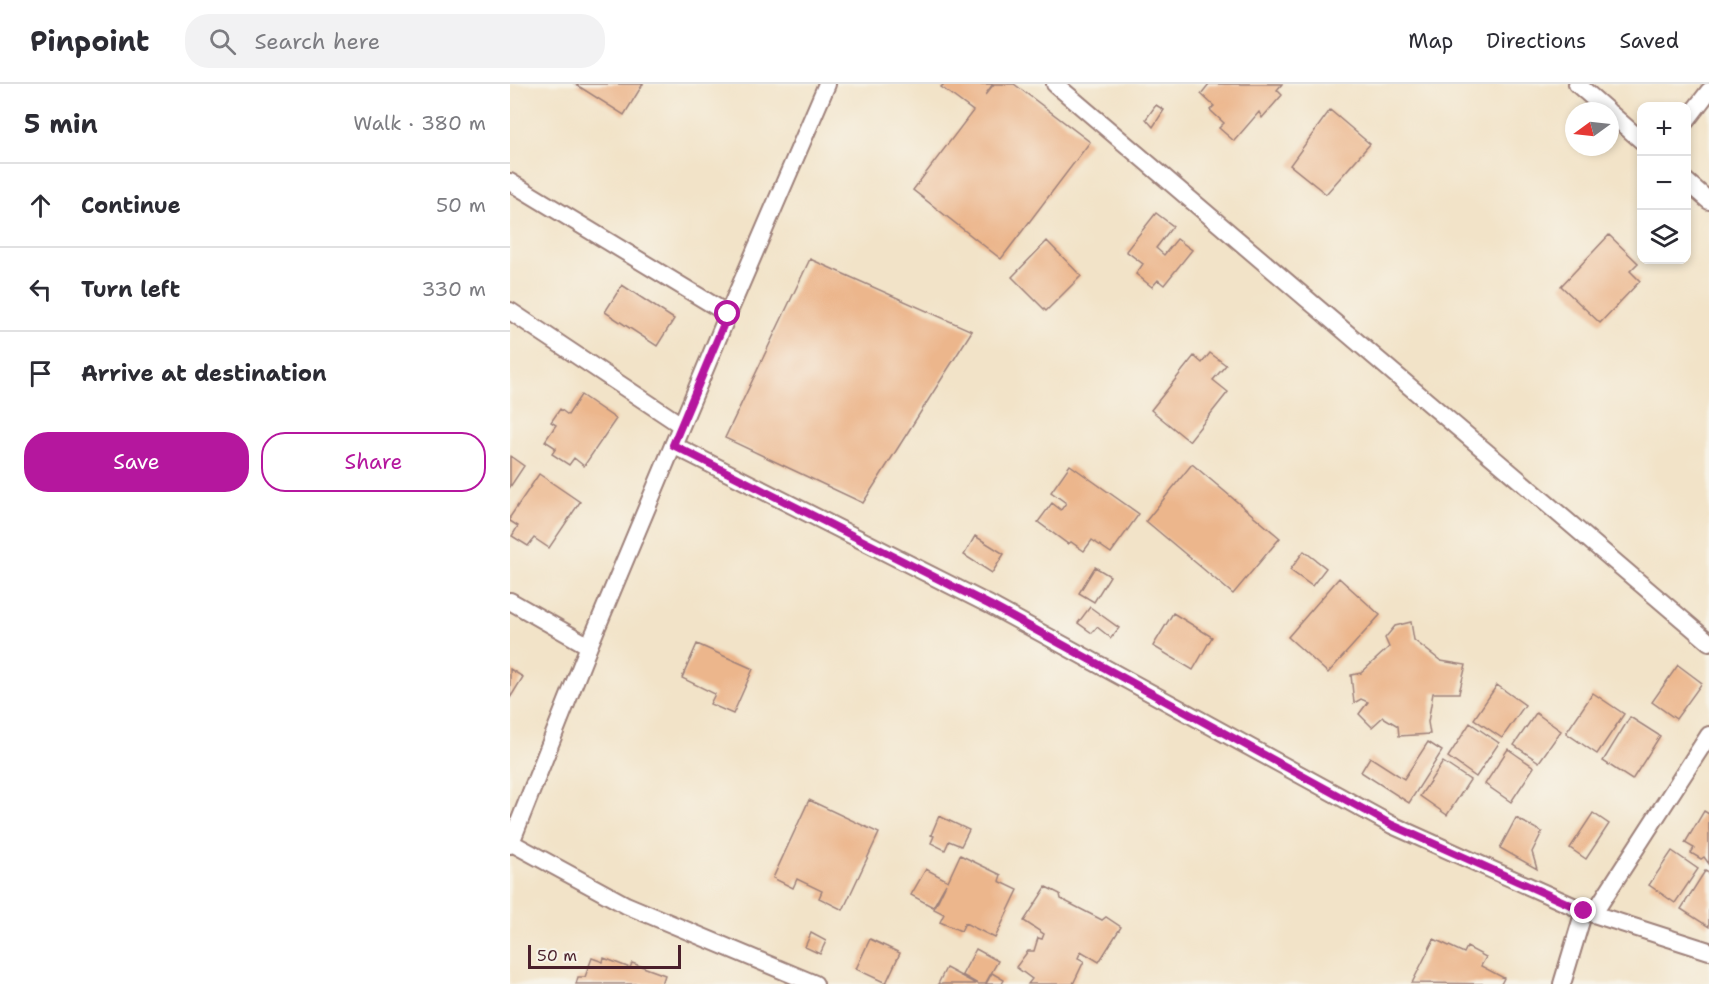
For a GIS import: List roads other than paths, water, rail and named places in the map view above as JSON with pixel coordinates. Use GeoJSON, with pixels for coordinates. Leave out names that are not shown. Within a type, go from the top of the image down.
{"type":"FeatureCollection","features":[{"type":"Feature","properties":{"kind":"street"},"geometry":{"type":"LineString","coordinates":[[815,984],[626,905],[510,843],[681,425],[827,84]]}},
{"type":"Feature","properties":{"kind":"street"},"geometry":{"type":"LineString","coordinates":[[1055,84],[1709,642]]}},
{"type":"Feature","properties":{"kind":"street"},"geometry":{"type":"LineString","coordinates":[[1577,84],[1598,102]]}},
{"type":"Feature","properties":{"kind":"street"},"geometry":{"type":"LineString","coordinates":[[1691,114],[1709,91]]}},
{"type":"Feature","properties":{"kind":"street"},"geometry":{"type":"LineString","coordinates":[[1619,121],[1637,137]]}},
{"type":"Feature","properties":{"kind":"street"},"geometry":{"type":"LineString","coordinates":[[510,182],[728,314]]}},
{"type":"Feature","properties":{"kind":"street"},"geometry":{"type":"LineString","coordinates":[[1691,185],[1709,201]]}},
{"type":"Feature","properties":{"kind":"street"},"geometry":{"type":"LineString","coordinates":[[510,311],[681,425]]}},
{"type":"Feature","properties":{"kind":"street"},"geometry":{"type":"LineString","coordinates":[[673,445],[990,605],[1392,825],[1589,912],[1709,951]]}},
{"type":"Feature","properties":{"kind":"street"},"geometry":{"type":"LineString","coordinates":[[510,601],[589,646]]}},
{"type":"Feature","properties":{"kind":"street"},"geometry":{"type":"LineString","coordinates":[[1562,984],[1589,912],[1709,735]]}}]}
